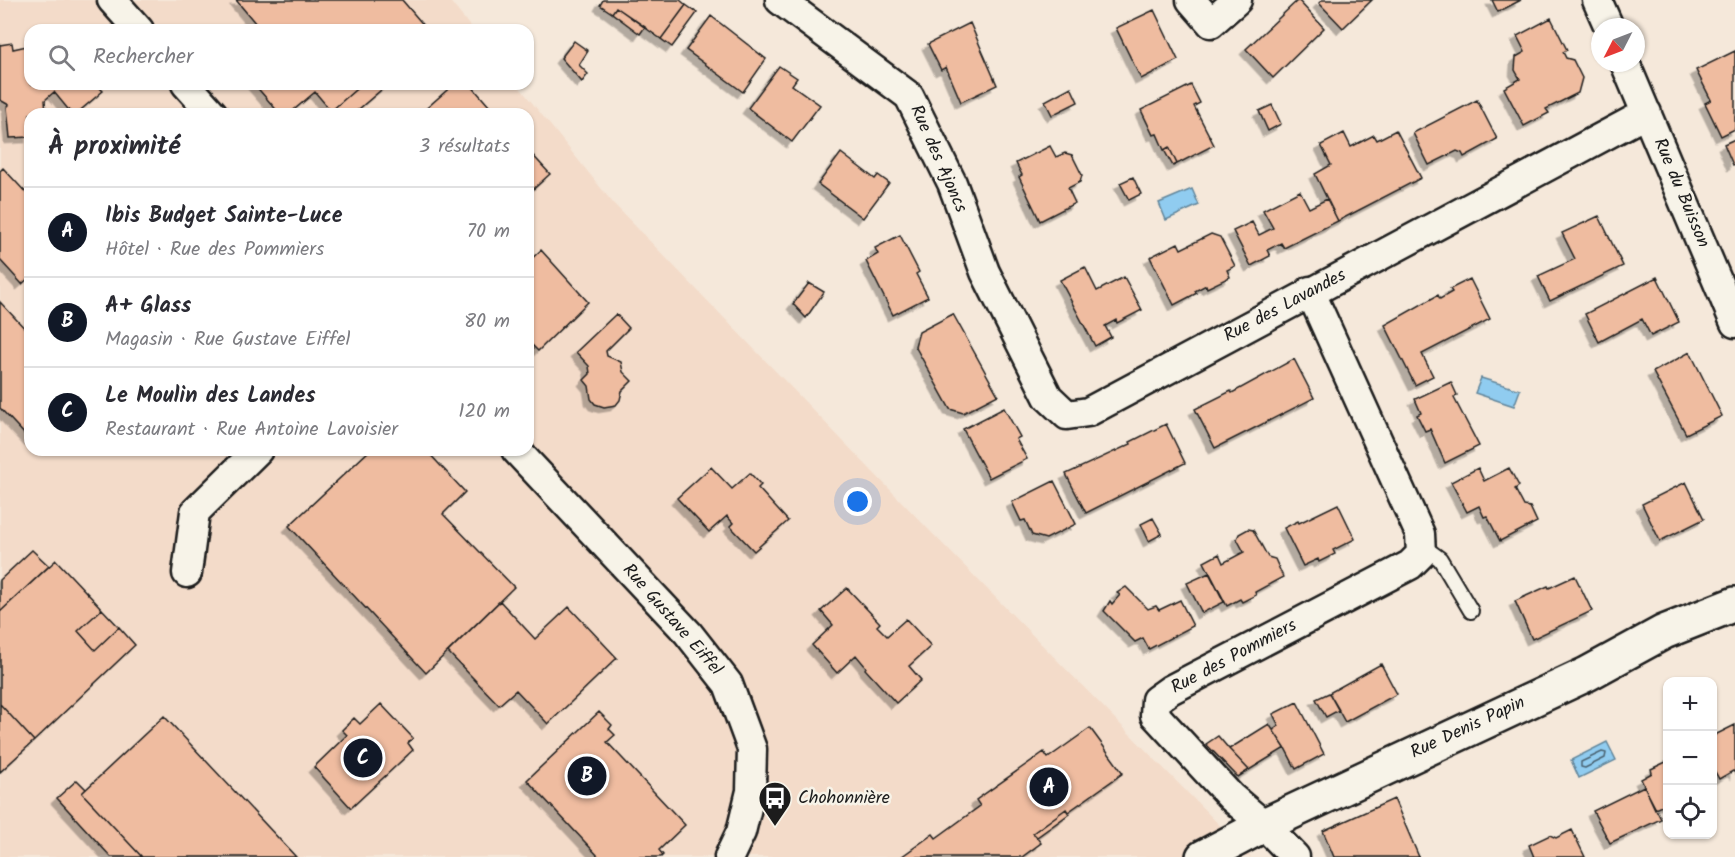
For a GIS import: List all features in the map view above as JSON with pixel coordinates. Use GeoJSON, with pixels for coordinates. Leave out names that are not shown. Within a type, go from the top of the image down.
{"type":"FeatureCollection","features":[{"type":"Feature","properties":{"kind":"street"},"geometry":{"type":"LineString","coordinates":[[112,0],[134,24]]}},
{"type":"Feature","properties":{"kind":"street","name":"Rue des Ajoncs"},"geometry":{"type":"LineString","coordinates":[[780,0],[909,96],[952,183],[985,272]]}},
{"type":"Feature","properties":{"kind":"street"},"geometry":{"type":"LineString","coordinates":[[1191,0],[1211,23],[1237,0]]}},
{"type":"Feature","properties":{"kind":"street"},"geometry":{"type":"LineString","coordinates":[[1597,0],[1605,18]]}},
{"type":"Feature","properties":{"kind":"street","name":"Rue du Buisson"},"geometry":{"type":"LineString","coordinates":[[1629,72],[1735,323]]}},
{"type":"Feature","properties":{"kind":"street"},"geometry":{"type":"LineString","coordinates":[[191,90],[208,108]]}},
{"type":"Feature","properties":{"kind":"street","name":"Rue des Lavandes"},"geometry":{"type":"LineString","coordinates":[[985,272],[1048,397],[1067,415],[1088,412],[1310,291],[1647,113]]}},
{"type":"Feature","properties":{"kind":"street"},"geometry":{"type":"LineString","coordinates":[[1310,291],[1420,534],[1420,544]]}},
{"type":"Feature","properties":{"kind":"street"},"geometry":{"type":"LineString","coordinates":[[187,573],[195,512],[252,456]]}},
{"type":"Feature","properties":{"kind":"street","name":"Rue Gustave Eiffel"},"geometry":{"type":"LineString","coordinates":[[522,456],[688,633],[728,684],[752,749],[751,791],[741,832],[729,857]]}},
{"type":"Feature","properties":{"kind":"street","name":"Rue des Pommiers"},"geometry":{"type":"LineString","coordinates":[[1264,825],[1231,797],[1155,715],[1156,700],[1170,690],[1410,565],[1421,554],[1420,544]]}},
{"type":"Feature","properties":{"kind":"street","name":"Rue Denis Papin"},"geometry":{"type":"LineString","coordinates":[[1203,857],[1264,825],[1587,674],[1664,632],[1735,604]]}},
{"type":"Feature","properties":{"kind":"street"},"geometry":{"type":"LineString","coordinates":[[1264,825],[1295,857]]}},
{"type":"Feature","properties":{"kind":"lane"},"geometry":{"type":"LineString","coordinates":[[1420,544],[1440,559],[1471,611]]}},
{"type":"Feature","properties":{"kind":"shaded area"},"geometry":{"type":"Polygon","coordinates":[[[0,0],[449,0],[468,24],[24,24],[24,90],[522,90],[613,203],[930,531],[1251,857],[0,857],[0,0]]]}},
{"type":"Feature","properties":{"kind":"water"},"geometry":{"type":"Polygon","coordinates":[[[1192,189],[1199,205],[1166,220],[1159,203],[1192,189]]]}},
{"type":"Feature","properties":{"kind":"water"},"geometry":{"type":"Polygon","coordinates":[[[1481,378],[1520,390],[1514,406],[1475,393],[1481,378]]]}},
{"type":"Feature","properties":{"kind":"water"},"geometry":{"type":"Polygon","coordinates":[[[1607,742],[1616,760],[1579,778],[1571,760],[1607,742]]]}},
{"type":"Feature","properties":{"kind":"building"},"geometry":{"type":"Polygon","coordinates":[[[236,0],[402,0],[423,24],[256,24],[236,0]]]}},
{"type":"Feature","properties":{"kind":"building"},"geometry":{"type":"Polygon","coordinates":[[[603,0],[680,0],[686,5],[661,39],[616,7],[612,13],[600,5],[603,0]]]}},
{"type":"Feature","properties":{"kind":"building"},"geometry":{"type":"Polygon","coordinates":[[[1298,0],[1324,28],[1273,78],[1246,49],[1298,0]]]}},
{"type":"Feature","properties":{"kind":"building"},"geometry":{"type":"Polygon","coordinates":[[[1322,0],[1372,0],[1343,28],[1319,3],[1322,0]]]}},
{"type":"Feature","properties":{"kind":"building"},"geometry":{"type":"Polygon","coordinates":[[[1492,0],[1521,0],[1498,12],[1492,0]]]}},
{"type":"Feature","properties":{"kind":"building"},"geometry":{"type":"Polygon","coordinates":[[[686,5],[697,13],[672,47],[661,39],[686,5]]]}},
{"type":"Feature","properties":{"kind":"building"},"geometry":{"type":"Polygon","coordinates":[[[616,7],[645,27],[640,34],[612,13],[616,7]]]}},
{"type":"Feature","properties":{"kind":"building"},"geometry":{"type":"Polygon","coordinates":[[[1154,10],[1178,60],[1141,79],[1116,28],[1154,10]]]}},
{"type":"Feature","properties":{"kind":"building"},"geometry":{"type":"Polygon","coordinates":[[[711,16],[766,59],[743,92],[686,50],[711,16]]]}},
{"type":"Feature","properties":{"kind":"building"},"geometry":{"type":"Polygon","coordinates":[[[1551,18],[1567,50],[1563,52],[1566,58],[1573,60],[1582,78],[1578,93],[1546,109],[1549,113],[1524,126],[1504,88],[1520,79],[1515,70],[1516,57],[1525,52],[1517,36],[1551,18]]]}},
{"type":"Feature","properties":{"kind":"building"},"geometry":{"type":"Polygon","coordinates":[[[970,23],[997,85],[961,102],[946,67],[941,70],[928,44],[970,23]]]}},
{"type":"Feature","properties":{"kind":"building"},"geometry":{"type":"Polygon","coordinates":[[[574,41],[588,51],[579,65],[588,74],[582,82],[561,58],[574,41]]]}},
{"type":"Feature","properties":{"kind":"building"},"geometry":{"type":"Polygon","coordinates":[[[12,43],[13,49],[24,47],[24,90],[103,91],[83,108],[67,108],[54,92],[45,100],[46,108],[24,108],[24,137],[10,138],[7,107],[9,105],[0,100],[0,45],[12,43]]]}},
{"type":"Feature","properties":{"kind":"building"},"geometry":{"type":"Polygon","coordinates":[[[1735,51],[1735,129],[1721,136],[1705,103],[1711,100],[1696,70],[1735,51]]]}},
{"type":"Feature","properties":{"kind":"building"},"geometry":{"type":"Polygon","coordinates":[[[779,66],[797,78],[792,85],[820,105],[792,142],[748,108],[779,66]]]}},
{"type":"Feature","properties":{"kind":"building"},"geometry":{"type":"Polygon","coordinates":[[[1191,85],[1200,103],[1194,106],[1214,145],[1177,164],[1169,147],[1164,150],[1157,134],[1153,135],[1141,110],[1191,85]]]}},
{"type":"Feature","properties":{"kind":"building"},"geometry":{"type":"Polygon","coordinates":[[[1071,87],[1078,102],[1052,115],[1045,101],[1071,87]]]}},
{"type":"Feature","properties":{"kind":"building"},"geometry":{"type":"Polygon","coordinates":[[[259,90],[355,90],[334,108],[328,108],[315,92],[296,108],[275,108],[259,90]]]}},
{"type":"Feature","properties":{"kind":"building"},"geometry":{"type":"Polygon","coordinates":[[[355,90],[381,90],[360,108],[334,108],[355,90]]]}},
{"type":"Feature","properties":{"kind":"building"},"geometry":{"type":"Polygon","coordinates":[[[447,90],[475,90],[491,108],[427,108],[447,90]]]}},
{"type":"Feature","properties":{"kind":"building"},"geometry":{"type":"Polygon","coordinates":[[[1477,100],[1497,139],[1464,157],[1457,151],[1429,165],[1413,133],[1477,100]]]}},
{"type":"Feature","properties":{"kind":"building"},"geometry":{"type":"Polygon","coordinates":[[[1272,105],[1281,124],[1268,131],[1259,111],[1272,105]]]}},
{"type":"Feature","properties":{"kind":"building"},"geometry":{"type":"Polygon","coordinates":[[[1396,130],[1421,178],[1338,221],[1315,174],[1331,165],[1321,145],[1344,133],[1351,147],[1374,135],[1377,140],[1396,130]]]}},
{"type":"Feature","properties":{"kind":"building"},"geometry":{"type":"Polygon","coordinates":[[[1735,139],[1735,164],[1733,165],[1724,144],[1735,139]]]}},
{"type":"Feature","properties":{"kind":"building"},"geometry":{"type":"Polygon","coordinates":[[[1050,146],[1056,157],[1065,153],[1072,155],[1082,175],[1080,182],[1068,188],[1075,203],[1040,221],[1019,177],[1022,175],[1016,163],[1050,146]]]}},
{"type":"Feature","properties":{"kind":"building"},"geometry":{"type":"Polygon","coordinates":[[[1169,147],[1177,164],[1173,166],[1164,150],[1169,147]]]}},
{"type":"Feature","properties":{"kind":"building"},"geometry":{"type":"Polygon","coordinates":[[[841,153],[875,179],[878,175],[889,183],[863,218],[818,184],[841,153]]]}},
{"type":"Feature","properties":{"kind":"building"},"geometry":{"type":"Polygon","coordinates":[[[534,157],[550,174],[534,189],[534,157]]]}},
{"type":"Feature","properties":{"kind":"building"},"geometry":{"type":"Polygon","coordinates":[[[3,168],[24,191],[24,282],[22,284],[0,260],[0,171],[3,168]]]}},
{"type":"Feature","properties":{"kind":"building"},"geometry":{"type":"Polygon","coordinates":[[[1133,177],[1141,194],[1129,200],[1120,183],[1133,177]]]}},
{"type":"Feature","properties":{"kind":"building"},"geometry":{"type":"Polygon","coordinates":[[[1300,191],[1309,208],[1327,199],[1338,221],[1284,248],[1281,243],[1267,250],[1270,256],[1251,266],[1233,231],[1252,222],[1259,235],[1273,228],[1263,210],[1300,191]]]}},
{"type":"Feature","properties":{"kind":"building"},"geometry":{"type":"Polygon","coordinates":[[[1599,216],[1623,266],[1550,301],[1538,276],[1575,259],[1562,233],[1599,216]]]}},
{"type":"Feature","properties":{"kind":"building"},"geometry":{"type":"Polygon","coordinates":[[[1211,234],[1220,237],[1235,266],[1227,270],[1230,277],[1207,288],[1206,285],[1195,291],[1197,293],[1174,305],[1150,257],[1178,243],[1181,249],[1211,234]]]}},
{"type":"Feature","properties":{"kind":"building"},"geometry":{"type":"Polygon","coordinates":[[[900,235],[919,272],[916,274],[928,297],[893,315],[866,261],[878,254],[875,248],[900,235]]]}},
{"type":"Feature","properties":{"kind":"building"},"geometry":{"type":"Polygon","coordinates":[[[541,250],[588,302],[538,351],[534,347],[534,256],[541,250]]]}},
{"type":"Feature","properties":{"kind":"building"},"geometry":{"type":"Polygon","coordinates":[[[1085,267],[1097,291],[1124,277],[1142,310],[1117,323],[1116,320],[1105,326],[1111,337],[1095,346],[1060,280],[1085,267]]]}},
{"type":"Feature","properties":{"kind":"building"},"geometry":{"type":"Polygon","coordinates":[[[1657,277],[1679,322],[1651,336],[1642,319],[1599,342],[1585,314],[1657,277]]]}},
{"type":"Feature","properties":{"kind":"building"},"geometry":{"type":"Polygon","coordinates":[[[1470,279],[1490,319],[1422,354],[1433,376],[1415,385],[1385,325],[1438,295],[1440,299],[1452,292],[1450,289],[1470,279]]]}},
{"type":"Feature","properties":{"kind":"building"},"geometry":{"type":"Polygon","coordinates":[[[809,283],[824,292],[806,318],[793,304],[809,283]]]}},
{"type":"Feature","properties":{"kind":"building"},"geometry":{"type":"Polygon","coordinates":[[[0,302],[24,328],[24,434],[0,408],[0,302]]]}},
{"type":"Feature","properties":{"kind":"building"},"geometry":{"type":"Polygon","coordinates":[[[616,314],[629,328],[606,351],[607,356],[621,362],[623,372],[632,381],[622,391],[616,405],[604,407],[595,404],[591,399],[589,386],[584,380],[590,374],[589,366],[576,352],[616,314]]]}},
{"type":"Feature","properties":{"kind":"building"},"geometry":{"type":"Polygon","coordinates":[[[953,314],[998,395],[963,413],[950,409],[915,346],[919,332],[953,314]]]}},
{"type":"Feature","properties":{"kind":"building"},"geometry":{"type":"Polygon","coordinates":[[[1690,352],[1722,416],[1686,434],[1653,372],[1690,352]]]}},
{"type":"Feature","properties":{"kind":"building"},"geometry":{"type":"Polygon","coordinates":[[[1294,359],[1314,398],[1215,448],[1195,409],[1231,391],[1232,393],[1294,359]]]}},
{"type":"Feature","properties":{"kind":"building"},"geometry":{"type":"Polygon","coordinates":[[[1451,382],[1457,395],[1454,398],[1479,446],[1445,463],[1430,429],[1425,431],[1417,415],[1421,413],[1415,399],[1451,382]]]}},
{"type":"Feature","properties":{"kind":"building"},"geometry":{"type":"Polygon","coordinates":[[[1004,408],[1020,437],[1016,439],[1027,459],[989,478],[963,429],[1004,408]]]}},
{"type":"Feature","properties":{"kind":"building"},"geometry":{"type":"Polygon","coordinates":[[[1166,424],[1185,463],[1086,513],[1066,474],[1131,444],[1130,442],[1166,424]]]}},
{"type":"Feature","properties":{"kind":"building"},"geometry":{"type":"Polygon","coordinates":[[[364,456],[432,456],[465,492],[443,514],[514,587],[426,673],[289,526],[364,456]]]}},
{"type":"Feature","properties":{"kind":"building"},"geometry":{"type":"Polygon","coordinates":[[[711,467],[732,489],[750,473],[761,485],[758,488],[788,521],[754,551],[730,526],[733,523],[727,516],[709,532],[677,498],[711,467]]]}},
{"type":"Feature","properties":{"kind":"building"},"geometry":{"type":"Polygon","coordinates":[[[1478,468],[1484,481],[1509,468],[1519,486],[1515,489],[1524,506],[1530,507],[1537,522],[1500,541],[1479,506],[1467,512],[1451,482],[1478,468]]]}},
{"type":"Feature","properties":{"kind":"building"},"geometry":{"type":"Polygon","coordinates":[[[1054,481],[1076,524],[1046,539],[1032,535],[1025,520],[1021,521],[1012,502],[1054,481]]]}},
{"type":"Feature","properties":{"kind":"building"},"geometry":{"type":"Polygon","coordinates":[[[1686,482],[1704,519],[1660,541],[1642,504],[1686,482]]]}},
{"type":"Feature","properties":{"kind":"building"},"geometry":{"type":"Polygon","coordinates":[[[1338,504],[1355,539],[1333,550],[1335,554],[1319,562],[1318,559],[1303,566],[1284,528],[1338,504]]]}},
{"type":"Feature","properties":{"kind":"building"},"geometry":{"type":"Polygon","coordinates":[[[1153,518],[1162,534],[1149,541],[1141,524],[1153,518]]]}},
{"type":"Feature","properties":{"kind":"building"},"geometry":{"type":"Polygon","coordinates":[[[1248,529],[1253,530],[1268,557],[1275,559],[1283,577],[1255,592],[1256,595],[1242,602],[1240,599],[1227,606],[1204,562],[1219,554],[1223,563],[1244,552],[1237,539],[1239,534],[1248,529]]]}},
{"type":"Feature","properties":{"kind":"building"},"geometry":{"type":"Polygon","coordinates":[[[32,550],[49,566],[0,612],[0,580],[32,550]]]}},
{"type":"Feature","properties":{"kind":"building"},"geometry":{"type":"Polygon","coordinates":[[[56,560],[102,609],[78,631],[95,650],[119,627],[135,645],[34,741],[0,704],[0,612],[56,560]]]}},
{"type":"Feature","properties":{"kind":"building"},"geometry":{"type":"Polygon","coordinates":[[[1209,573],[1224,602],[1202,613],[1187,583],[1209,573]]]}},
{"type":"Feature","properties":{"kind":"building"},"geometry":{"type":"Polygon","coordinates":[[[1575,576],[1592,611],[1532,639],[1515,601],[1575,576]]]}},
{"type":"Feature","properties":{"kind":"building"},"geometry":{"type":"Polygon","coordinates":[[[1126,587],[1148,609],[1156,606],[1159,610],[1180,600],[1193,626],[1149,649],[1143,638],[1135,642],[1104,611],[1110,601],[1112,604],[1120,595],[1117,593],[1126,587]]]}},
{"type":"Feature","properties":{"kind":"building"},"geometry":{"type":"Polygon","coordinates":[[[847,588],[880,623],[877,626],[887,636],[906,619],[931,646],[909,666],[921,680],[896,703],[865,669],[866,667],[856,655],[837,673],[812,645],[833,625],[821,611],[847,588]]]}},
{"type":"Feature","properties":{"kind":"building"},"geometry":{"type":"Polygon","coordinates":[[[500,601],[535,639],[569,607],[617,658],[548,724],[516,690],[499,705],[448,652],[500,601]]]}},
{"type":"Feature","properties":{"kind":"building"},"geometry":{"type":"Polygon","coordinates":[[[102,609],[119,627],[95,650],[78,631],[102,609]]]}},
{"type":"Feature","properties":{"kind":"building"},"geometry":{"type":"Polygon","coordinates":[[[1381,664],[1397,694],[1345,722],[1329,693],[1381,664]]]}},
{"type":"Feature","properties":{"kind":"building"},"geometry":{"type":"Polygon","coordinates":[[[1329,693],[1339,710],[1326,717],[1316,699],[1329,693]]]}},
{"type":"Feature","properties":{"kind":"building"},"geometry":{"type":"Polygon","coordinates":[[[1297,702],[1324,754],[1296,769],[1273,730],[1279,726],[1273,714],[1297,702]]]}},
{"type":"Feature","properties":{"kind":"building"},"geometry":{"type":"Polygon","coordinates":[[[0,704],[34,741],[0,772],[0,704]]]}},
{"type":"Feature","properties":{"kind":"building"},"geometry":{"type":"Polygon","coordinates":[[[381,704],[413,738],[408,743],[413,750],[351,808],[314,767],[347,735],[342,730],[354,718],[360,724],[381,704]]]}},
{"type":"Feature","properties":{"kind":"building"},"geometry":{"type":"Polygon","coordinates":[[[599,712],[612,725],[609,729],[615,735],[607,742],[685,825],[659,850],[663,855],[661,857],[599,857],[527,780],[599,712]]]}},
{"type":"Feature","properties":{"kind":"building"},"geometry":{"type":"Polygon","coordinates":[[[164,716],[296,857],[142,857],[82,793],[164,716]]]}},
{"type":"Feature","properties":{"kind":"building"},"geometry":{"type":"Polygon","coordinates":[[[1269,724],[1285,748],[1249,770],[1229,749],[1269,724]]]}},
{"type":"Feature","properties":{"kind":"building"},"geometry":{"type":"Polygon","coordinates":[[[1735,725],[1735,773],[1733,771],[1719,779],[1717,775],[1717,734],[1735,725]]]}},
{"type":"Feature","properties":{"kind":"building"},"geometry":{"type":"Polygon","coordinates":[[[1090,728],[1123,773],[1068,812],[1066,809],[1033,833],[1041,843],[1022,857],[901,857],[933,834],[936,838],[980,806],[976,800],[1044,752],[1048,758],[1090,728]]]}},
{"type":"Feature","properties":{"kind":"building"},"geometry":{"type":"Polygon","coordinates":[[[1218,736],[1249,770],[1238,777],[1206,744],[1218,736]]]}},
{"type":"Feature","properties":{"kind":"building"},"geometry":{"type":"Polygon","coordinates":[[[1663,763],[1663,805],[1655,809],[1641,779],[1652,773],[1651,769],[1663,763]]]}},
{"type":"Feature","properties":{"kind":"building"},"geometry":{"type":"Polygon","coordinates":[[[77,780],[86,789],[82,793],[142,857],[111,857],[57,798],[77,780]]]}},
{"type":"Feature","properties":{"kind":"building"},"geometry":{"type":"Polygon","coordinates":[[[1644,786],[1661,819],[1610,843],[1593,811],[1644,786]]]}},
{"type":"Feature","properties":{"kind":"building"},"geometry":{"type":"Polygon","coordinates":[[[1394,799],[1419,857],[1334,857],[1323,831],[1394,799]]]}},
{"type":"Feature","properties":{"kind":"building"},"geometry":{"type":"Polygon","coordinates":[[[1066,809],[1069,814],[1037,837],[1033,833],[1066,809]]]}},
{"type":"Feature","properties":{"kind":"building"},"geometry":{"type":"Polygon","coordinates":[[[1572,830],[1585,857],[1534,857],[1529,845],[1550,835],[1556,838],[1572,830]]]}},
{"type":"Feature","properties":{"kind":"place","name":"Le Moulin des Landes"},"geometry":{"type":"Point","coordinates":[363,758]}},
{"type":"Feature","properties":{"kind":"place","name":"A+ Glass"},"geometry":{"type":"Point","coordinates":[587,776]}},
{"type":"Feature","properties":{"kind":"place","name":"Ibis Budget Sainte-Luce"},"geometry":{"type":"Point","coordinates":[1049,787]}},
{"type":"Feature","properties":{"kind":"place","name":"Chohonnière"},"geometry":{"type":"Point","coordinates":[775,827]}}]}
